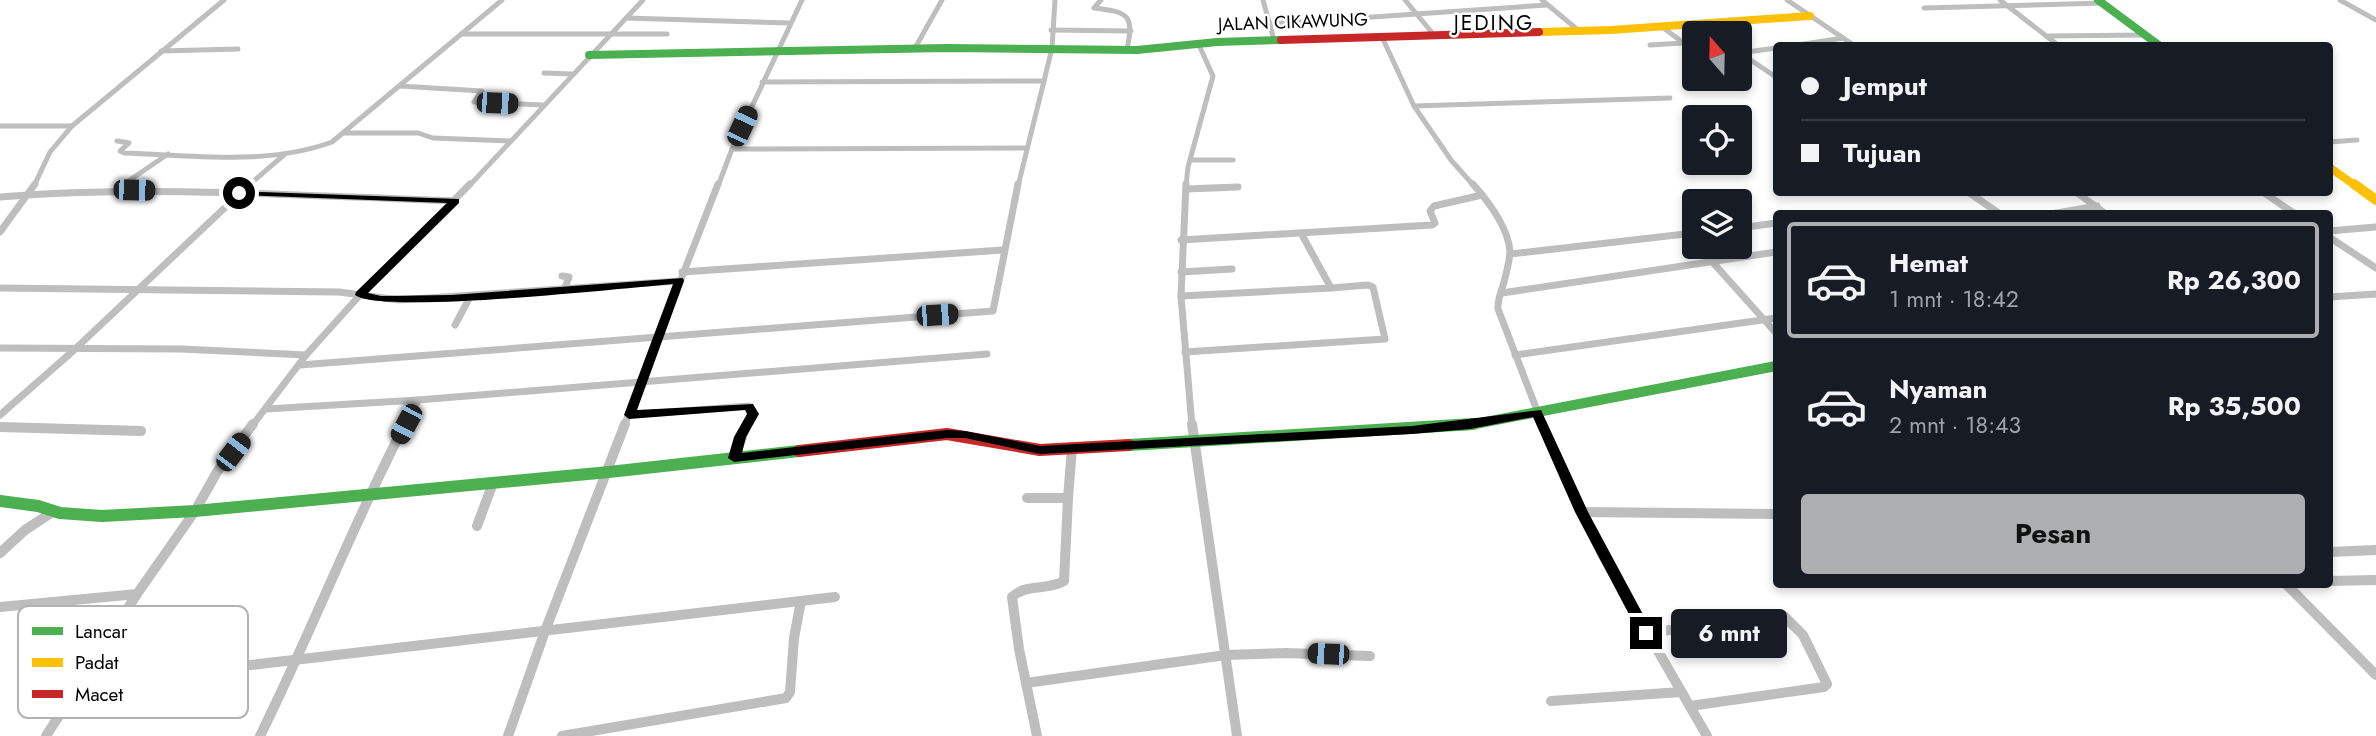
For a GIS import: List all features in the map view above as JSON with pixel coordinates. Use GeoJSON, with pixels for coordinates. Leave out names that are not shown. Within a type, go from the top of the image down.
{"type":"FeatureCollection","features":[{"type":"Feature","properties":{"kind":"street"},"geometry":{"type":"LineString","coordinates":[[0,232],[30,194],[50,152],[72,126],[224,0]]}},
{"type":"Feature","properties":{"kind":"street"},"geometry":{"type":"LineString","coordinates":[[117,141],[129,143],[121,152],[285,154],[323,148],[502,0]]}},
{"type":"Feature","properties":{"kind":"street"},"geometry":{"type":"LineString","coordinates":[[129,606],[195,510],[217,472],[306,355],[360,295],[455,201],[643,0]]}},
{"type":"Feature","properties":{"kind":"street"},"geometry":{"type":"LineString","coordinates":[[508,736],[545,631],[609,472],[658,336],[732,149],[789,23],[803,0]]}},
{"type":"Feature","properties":{"kind":"street"},"geometry":{"type":"LineString","coordinates":[[915,48],[942,0]]}},
{"type":"Feature","properties":{"kind":"street"},"geometry":{"type":"LineString","coordinates":[[300,365],[993,311],[1025,148],[1052,48],[1051,30],[1055,0]]}},
{"type":"Feature","properties":{"kind":"street"},"geometry":{"type":"LineString","coordinates":[[1101,0],[1094,8],[1123,12],[1129,19],[1131,31],[1127,50]]}},
{"type":"Feature","properties":{"kind":"street"},"geometry":{"type":"LineString","coordinates":[[1263,0],[1273,40]]}},
{"type":"Feature","properties":{"kind":"street"},"geometry":{"type":"LineString","coordinates":[[1405,0],[1434,35]]}},
{"type":"Feature","properties":{"kind":"street"},"geometry":{"type":"LineString","coordinates":[[1542,0],[1578,30]]}},
{"type":"Feature","properties":{"kind":"street"},"geometry":{"type":"LineString","coordinates":[[1787,0],[1849,42]]}},
{"type":"Feature","properties":{"kind":"street"},"geometry":{"type":"LineString","coordinates":[[2000,0],[2054,42]]}},
{"type":"Feature","properties":{"kind":"street"},"geometry":{"type":"LineString","coordinates":[[2340,0],[2376,20]]}},
{"type":"Feature","properties":{"kind":"street"},"geometry":{"type":"LineString","coordinates":[[1924,8],[2101,2],[2155,42]]}},
{"type":"Feature","properties":{"kind":"street"},"geometry":{"type":"LineString","coordinates":[[1270,24],[1547,5]]}},
{"type":"Feature","properties":{"kind":"street","name":"JALAN CIKAWUNG"},"geometry":{"type":"LineString","coordinates":[[1726,21],[1810,16]]}},
{"type":"Feature","properties":{"kind":"street"},"geometry":{"type":"LineString","coordinates":[[626,18],[789,23]]}},
{"type":"Feature","properties":{"kind":"street","name":"JALAN CIKAWUNG"},"geometry":{"type":"LineString","coordinates":[[589,55],[915,48],[1127,50],[1273,40],[1682,24]]}},
{"type":"Feature","properties":{"kind":"street"},"geometry":{"type":"LineString","coordinates":[[1661,26],[1682,42]]}},
{"type":"Feature","properties":{"kind":"street"},"geometry":{"type":"LineString","coordinates":[[1051,30],[1131,31]]}},
{"type":"Feature","properties":{"kind":"street"},"geometry":{"type":"LineString","coordinates":[[461,34],[667,34]]}},
{"type":"Feature","properties":{"kind":"street"},"geometry":{"type":"LineString","coordinates":[[2046,36],[2146,35]]}},
{"type":"Feature","properties":{"kind":"street"},"geometry":{"type":"LineString","coordinates":[[1382,37],[1414,106],[1451,160],[1482,195],[1508,239],[1510,254],[1502,293],[1497,301],[1537,413],[1581,512],[1646,633],[1707,736]]}},
{"type":"Feature","properties":{"kind":"street"},"geometry":{"type":"LineString","coordinates":[[1818,42],[1843,38]]}},
{"type":"Feature","properties":{"kind":"street"},"geometry":{"type":"LineString","coordinates":[[1650,46],[1682,43]]}},
{"type":"Feature","properties":{"kind":"street"},"geometry":{"type":"LineString","coordinates":[[1198,44],[1213,76],[1186,189],[1181,240],[1181,296],[1193,441],[1237,736]]}},
{"type":"Feature","properties":{"kind":"street"},"geometry":{"type":"LineString","coordinates":[[1752,52],[1773,48]]}},
{"type":"Feature","properties":{"kind":"street"},"geometry":{"type":"LineString","coordinates":[[161,51],[238,49]]}},
{"type":"Feature","properties":{"kind":"street"},"geometry":{"type":"LineString","coordinates":[[1752,62],[1773,75]]}},
{"type":"Feature","properties":{"kind":"street"},"geometry":{"type":"LineString","coordinates":[[544,73],[571,74]]}},
{"type":"Feature","properties":{"kind":"street"},"geometry":{"type":"LineString","coordinates":[[762,82],[1044,81]]}},
{"type":"Feature","properties":{"kind":"street"},"geometry":{"type":"LineString","coordinates":[[400,86],[482,91],[472,100],[474,102],[543,105]]}},
{"type":"Feature","properties":{"kind":"street"},"geometry":{"type":"LineString","coordinates":[[1414,106],[1670,98]]}},
{"type":"Feature","properties":{"kind":"street"},"geometry":{"type":"LineString","coordinates":[[0,126],[72,126]]}},
{"type":"Feature","properties":{"kind":"street"},"geometry":{"type":"LineString","coordinates":[[344,132],[414,133],[433,138],[510,141]]}},
{"type":"Feature","properties":{"kind":"street"},"geometry":{"type":"LineString","coordinates":[[2333,142],[2357,140]]}},
{"type":"Feature","properties":{"kind":"street"},"geometry":{"type":"LineString","coordinates":[[732,149],[1025,148]]}},
{"type":"Feature","properties":{"kind":"street"},"geometry":{"type":"LineString","coordinates":[[116,190],[168,153]]}},
{"type":"Feature","properties":{"kind":"street"},"geometry":{"type":"LineString","coordinates":[[0,415],[79,348],[239,193],[285,154]]}},
{"type":"Feature","properties":{"kind":"street"},"geometry":{"type":"LineString","coordinates":[[1191,160],[1233,160]]}},
{"type":"Feature","properties":{"kind":"street"},"geometry":{"type":"LineString","coordinates":[[2333,170],[2376,200]]}},
{"type":"Feature","properties":{"kind":"street"},"geometry":{"type":"LineString","coordinates":[[1186,189],[1238,187]]}},
{"type":"Feature","properties":{"kind":"street"},"geometry":{"type":"LineString","coordinates":[[0,197],[116,190],[455,201]]}},
{"type":"Feature","properties":{"kind":"street"},"geometry":{"type":"LineString","coordinates":[[1181,240],[1432,225],[1435,223],[1430,211],[1434,206],[1482,195]]}},
{"type":"Feature","properties":{"kind":"street"},"geometry":{"type":"LineString","coordinates":[[1974,196],[1994,210]]}},
{"type":"Feature","properties":{"kind":"street"},"geometry":{"type":"LineString","coordinates":[[2082,196],[2102,210]]}},
{"type":"Feature","properties":{"kind":"street"},"geometry":{"type":"LineString","coordinates":[[2269,196],[2289,210]]}},
{"type":"Feature","properties":{"kind":"street"},"geometry":{"type":"LineString","coordinates":[[2074,210],[2097,206]]}},
{"type":"Feature","properties":{"kind":"street"},"geometry":{"type":"LineString","coordinates":[[1752,226],[1773,223]]}},
{"type":"Feature","properties":{"kind":"street"},"geometry":{"type":"LineString","coordinates":[[2333,231],[2376,228]]}},
{"type":"Feature","properties":{"kind":"street"},"geometry":{"type":"LineString","coordinates":[[1301,233],[1331,288]]}},
{"type":"Feature","properties":{"kind":"street"},"geometry":{"type":"LineString","coordinates":[[1510,254],[1682,234]]}},
{"type":"Feature","properties":{"kind":"street"},"geometry":{"type":"LineString","coordinates":[[2333,240],[2376,268]]}},
{"type":"Feature","properties":{"kind":"street"},"geometry":{"type":"LineString","coordinates":[[0,288],[316,291],[399,300],[564,290],[681,277],[1003,250]]}},
{"type":"Feature","properties":{"kind":"street"},"geometry":{"type":"LineString","coordinates":[[1502,293],[1773,252]]}},
{"type":"Feature","properties":{"kind":"street"},"geometry":{"type":"LineString","coordinates":[[1712,261],[1773,330]]}},
{"type":"Feature","properties":{"kind":"street"},"geometry":{"type":"LineString","coordinates":[[1181,272],[1233,269]]}},
{"type":"Feature","properties":{"kind":"street"},"geometry":{"type":"LineString","coordinates":[[562,276],[569,277],[564,290]]}},
{"type":"Feature","properties":{"kind":"street"},"geometry":{"type":"LineString","coordinates":[[1181,296],[1368,285],[1373,287],[1385,339],[1185,352]]}},
{"type":"Feature","properties":{"kind":"street"},"geometry":{"type":"LineString","coordinates":[[2333,297],[2376,294]]}},
{"type":"Feature","properties":{"kind":"street"},"geometry":{"type":"LineString","coordinates":[[455,326],[470,297]]}},
{"type":"Feature","properties":{"kind":"street"},"geometry":{"type":"LineString","coordinates":[[1515,355],[1773,318]]}},
{"type":"Feature","properties":{"kind":"street"},"geometry":{"type":"LineString","coordinates":[[0,348],[181,349],[306,355]]}},
{"type":"Feature","properties":{"kind":"street"},"geometry":{"type":"LineString","coordinates":[[266,409],[418,400],[987,354]]}},
{"type":"Feature","properties":{"kind":"street"},"geometry":{"type":"LineString","coordinates":[[0,501],[38,506],[57,512],[102,516],[609,472],[947,434],[965,435],[1031,449],[1412,430],[1470,425],[1773,367]]}},
{"type":"Feature","properties":{"kind":"street"},"geometry":{"type":"LineString","coordinates":[[260,736],[298,659],[368,495],[418,400]]}},
{"type":"Feature","properties":{"kind":"street"},"geometry":{"type":"LineString","coordinates":[[629,415],[749,406],[753,414],[740,437],[734,458]]}},
{"type":"Feature","properties":{"kind":"street"},"geometry":{"type":"LineString","coordinates":[[0,427],[141,431]]}},
{"type":"Feature","properties":{"kind":"street"},"geometry":{"type":"LineString","coordinates":[[1037,736],[1013,594],[1055,587],[1065,581],[1072,448]]}},
{"type":"Feature","properties":{"kind":"street"},"geometry":{"type":"LineString","coordinates":[[477,526],[493,483]]}},
{"type":"Feature","properties":{"kind":"street"},"geometry":{"type":"LineString","coordinates":[[1027,498],[1068,498]]}},
{"type":"Feature","properties":{"kind":"street"},"geometry":{"type":"LineString","coordinates":[[0,553],[25,530],[57,512]]}},
{"type":"Feature","properties":{"kind":"street"},"geometry":{"type":"LineString","coordinates":[[1581,512],[1773,514]]}},
{"type":"Feature","properties":{"kind":"street"},"geometry":{"type":"LineString","coordinates":[[2333,552],[2376,550]]}},
{"type":"Feature","properties":{"kind":"street"},"geometry":{"type":"LineString","coordinates":[[2333,581],[2376,580]]}},
{"type":"Feature","properties":{"kind":"street"},"geometry":{"type":"LineString","coordinates":[[2290,588],[2376,675]]}},
{"type":"Feature","properties":{"kind":"street"},"geometry":{"type":"LineString","coordinates":[[0,607],[137,594]]}},
{"type":"Feature","properties":{"kind":"street"},"geometry":{"type":"LineString","coordinates":[[248,665],[835,597]]}},
{"type":"Feature","properties":{"kind":"street"},"geometry":{"type":"LineString","coordinates":[[562,736],[786,698],[790,692],[794,638],[801,601]]}},
{"type":"Feature","properties":{"kind":"street"},"geometry":{"type":"LineString","coordinates":[[1646,633],[1784,616],[1793,619],[1801,631],[1827,684],[1824,687],[1690,706]]}},
{"type":"Feature","properties":{"kind":"street"},"geometry":{"type":"LineString","coordinates":[[1026,683],[1226,655],[1286,653],[1370,656]]}},
{"type":"Feature","properties":{"kind":"street"},"geometry":{"type":"LineString","coordinates":[[1551,701],[1681,692]]}},
{"type":"Feature","properties":{"kind":"street"},"geometry":{"type":"LineString","coordinates":[[46,736],[58,718]]}},
{"type":"Feature","properties":{"kind":"traffic: fast"},"geometry":{"type":"LineString","coordinates":[[2098,0],[2155,42]]}},
{"type":"Feature","properties":{"kind":"traffic: fast"},"geometry":{"type":"LineString","coordinates":[[589,55],[946,48],[1137,50],[1217,42],[1281,40]]}},
{"type":"Feature","properties":{"kind":"traffic: fast"},"geometry":{"type":"LineString","coordinates":[[1129,445],[1470,425],[1773,367]]}},
{"type":"Feature","properties":{"kind":"traffic: fast"},"geometry":{"type":"LineString","coordinates":[[0,501],[38,506],[60,513],[102,516],[195,511],[609,472],[799,451]]}},
{"type":"Feature","properties":{"kind":"traffic: slow"},"geometry":{"type":"LineString","coordinates":[[1539,32],[1611,30],[1810,16]]}},
{"type":"Feature","properties":{"kind":"traffic: slow"},"geometry":{"type":"LineString","coordinates":[[2333,170],[2376,200]]}},
{"type":"Feature","properties":{"kind":"traffic: jam"},"geometry":{"type":"LineString","coordinates":[[1281,40],[1539,32]]}},
{"type":"Feature","properties":{"kind":"traffic: jam"},"geometry":{"type":"LineString","coordinates":[[799,451],[947,434],[1040,450],[1129,445]]}},
{"type":"Feature","properties":{"kind":"district","name":"JEDING"},"geometry":{"type":"Point","coordinates":[1494,23]}},
{"type":"Feature","properties":{"kind":"route"},"geometry":{"type":"LineString","coordinates":[[239,193],[455,201],[360,295],[399,300],[451,298],[679,281],[629,415],[749,406],[754,411],[740,437],[734,458],[947,434],[1040,450],[1412,430],[1470,425],[1537,413],[1581,512],[1646,633]]}}]}
